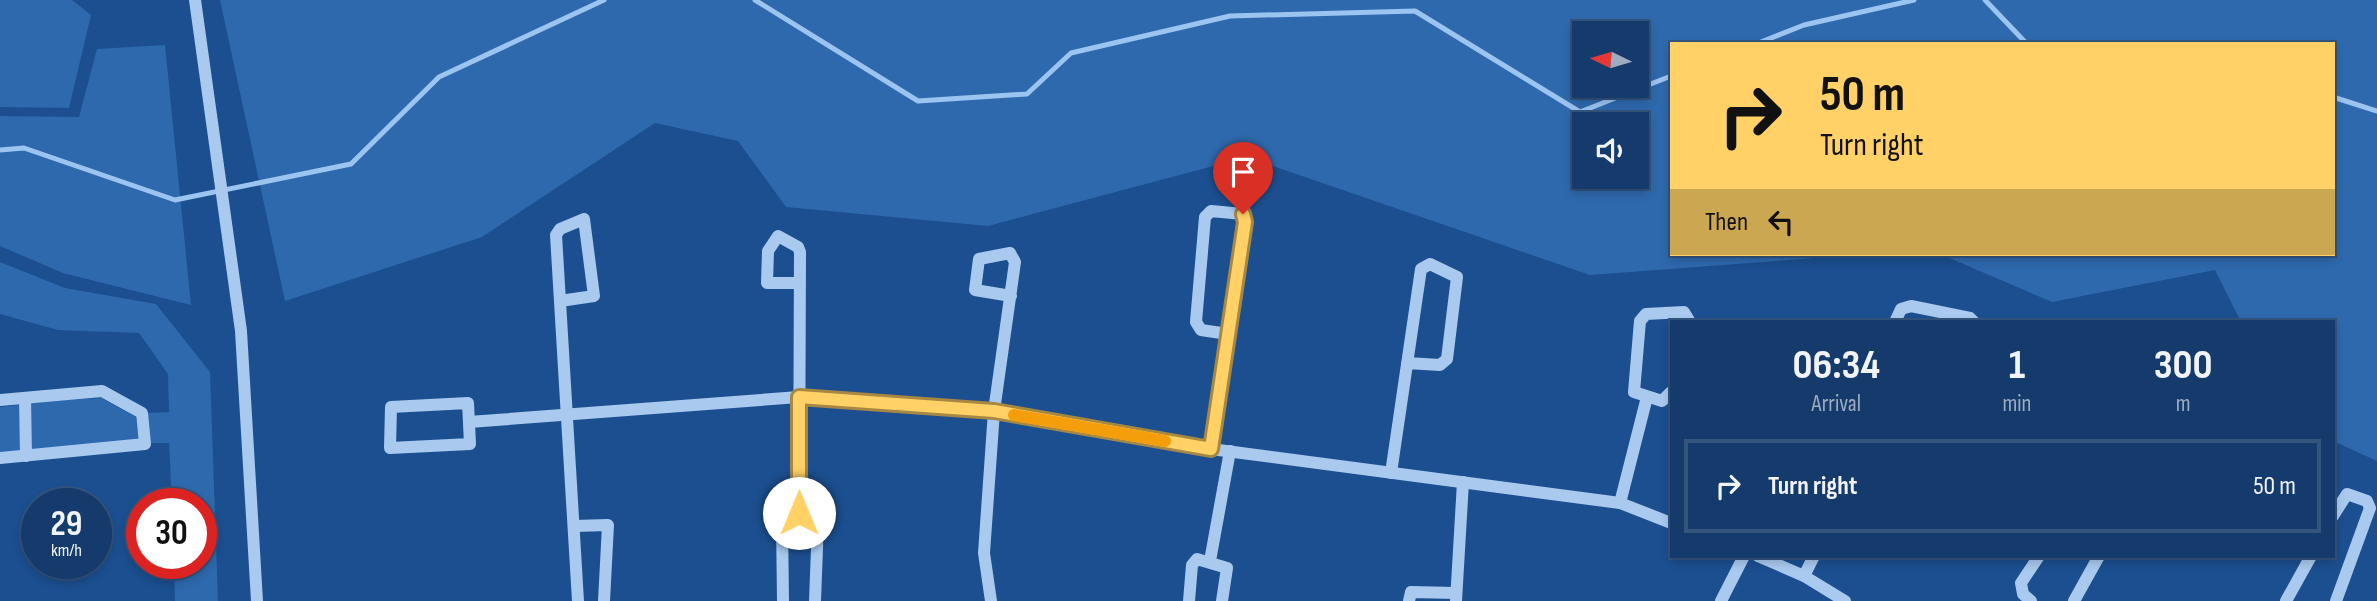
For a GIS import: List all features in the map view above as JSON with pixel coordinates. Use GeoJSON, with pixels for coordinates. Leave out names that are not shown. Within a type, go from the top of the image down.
{"type":"FeatureCollection","features":[{"type":"Feature","properties":{"kind":"street"},"geometry":{"type":"LineString","coordinates":[[195,0],[241,331],[257,601]]}},
{"type":"Feature","properties":{"kind":"street"},"geometry":{"type":"LineString","coordinates":[[1211,449],[1245,222],[1243,214],[1238,212],[1211,211],[1205,217],[1196,322],[1201,330],[1228,334]]}},
{"type":"Feature","properties":{"kind":"street"},"geometry":{"type":"LineString","coordinates":[[560,301],[594,296],[584,219],[560,229],[556,235],[578,601]]}},
{"type":"Feature","properties":{"kind":"street"},"geometry":{"type":"LineString","coordinates":[[1391,473],[1420,269],[1430,264],[1457,277],[1447,359],[1440,365],[1407,363]]}},
{"type":"Feature","properties":{"kind":"street"},"geometry":{"type":"LineString","coordinates":[[799,513],[800,283]]}},
{"type":"Feature","properties":{"kind":"street"},"geometry":{"type":"LineString","coordinates":[[991,601],[984,553],[994,411],[1011,296]]}},
{"type":"Feature","properties":{"kind":"street"},"geometry":{"type":"LineString","coordinates":[[1896,320],[1900,309],[1911,306],[1972,320]]}},
{"type":"Feature","properties":{"kind":"street"},"geometry":{"type":"LineString","coordinates":[[1670,393],[1662,401],[1638,395],[1633,388],[1643,317],[1684,312],[1689,320]]}},
{"type":"Feature","properties":{"kind":"street"},"geometry":{"type":"LineString","coordinates":[[0,400],[102,391],[142,413],[145,444],[0,458]]}},
{"type":"Feature","properties":{"kind":"street"},"geometry":{"type":"LineString","coordinates":[[469,422],[799,397],[994,411],[1211,449],[1620,503],[1670,523]]}},
{"type":"Feature","properties":{"kind":"street"},"geometry":{"type":"LineString","coordinates":[[1620,503],[1647,397]]}},
{"type":"Feature","properties":{"kind":"street"},"geometry":{"type":"LineString","coordinates":[[24,398],[26,456]]}},
{"type":"Feature","properties":{"kind":"street"},"geometry":{"type":"LineString","coordinates":[[468,403],[469,422],[470,444],[390,448],[391,407],[468,403]]}},
{"type":"Feature","properties":{"kind":"street"},"geometry":{"type":"LineString","coordinates":[[1210,561],[1230,451]]}},
{"type":"Feature","properties":{"kind":"street"},"geometry":{"type":"LineString","coordinates":[[1409,601],[1411,592],[1456,597],[1463,482]]}},
{"type":"Feature","properties":{"kind":"street"},"geometry":{"type":"LineString","coordinates":[[2335,513],[2347,494],[2367,501],[2370,508],[2336,601]]}},
{"type":"Feature","properties":{"kind":"street"},"geometry":{"type":"LineString","coordinates":[[783,601],[782,521],[789,513],[810,513],[818,522],[815,601]]}},
{"type":"Feature","properties":{"kind":"street"},"geometry":{"type":"LineString","coordinates":[[573,526],[608,525],[604,601]]}},
{"type":"Feature","properties":{"kind":"street"},"geometry":{"type":"LineString","coordinates":[[1721,601],[1743,558]]}},
{"type":"Feature","properties":{"kind":"street"},"geometry":{"type":"LineString","coordinates":[[1763,558],[1804,576],[1845,601]]}},
{"type":"Feature","properties":{"kind":"street"},"geometry":{"type":"LineString","coordinates":[[1804,576],[1813,558]]}},
{"type":"Feature","properties":{"kind":"street"},"geometry":{"type":"LineString","coordinates":[[2031,601],[2023,594],[2021,583],[2038,558]]}},
{"type":"Feature","properties":{"kind":"street"},"geometry":{"type":"LineString","coordinates":[[2074,601],[2098,558]]}},
{"type":"Feature","properties":{"kind":"street"},"geometry":{"type":"LineString","coordinates":[[2286,601],[2310,558]]}},
{"type":"Feature","properties":{"kind":"street"},"geometry":{"type":"LineString","coordinates":[[1189,601],[1194,561],[1210,561],[1227,568],[1222,601]]}},
{"type":"Feature","properties":{"kind":"shaded area"},"geometry":{"type":"Polygon","coordinates":[[[0,0],[72,0],[91,15],[69,108],[0,107],[0,0]]]}},
{"type":"Feature","properties":{"kind":"shaded area"},"geometry":{"type":"Polygon","coordinates":[[[220,0],[2377,0],[2377,461],[2335,442],[2335,320],[2240,320],[2215,270],[2052,302],[1945,256],[2335,256],[2335,42],[1670,42],[1670,256],[1842,256],[1590,275],[1247,157],[988,226],[786,207],[738,141],[655,123],[482,237],[285,301],[220,0]]]}},
{"type":"Feature","properties":{"kind":"shaded area"},"geometry":{"type":"Polygon","coordinates":[[[165,45],[191,305],[63,273],[0,246],[0,116],[79,117],[97,49],[165,45]]]}},
{"type":"Feature","properties":{"kind":"shaded area"},"geometry":{"type":"Polygon","coordinates":[[[0,262],[65,288],[156,304],[210,372],[214,488],[171,488],[169,443],[148,443],[146,413],[169,412],[168,374],[139,333],[58,330],[0,314],[0,262]]]}},
{"type":"Feature","properties":{"kind":"shaded area"},"geometry":{"type":"Polygon","coordinates":[[[101,398],[136,417],[139,440],[30,450],[30,402],[101,398]]]}},
{"type":"Feature","properties":{"kind":"shaded area"},"geometry":{"type":"Polygon","coordinates":[[[20,405],[21,453],[0,455],[0,407],[20,405]]]}},
{"type":"Feature","properties":{"kind":"shaded area"},"geometry":{"type":"Polygon","coordinates":[[[217,572],[218,601],[175,601],[174,579],[217,579],[217,572]]]}},
{"type":"Feature","properties":{"kind":"waterway"},"geometry":{"type":"LineString","coordinates":[[0,150],[24,148],[175,200],[351,164],[439,77],[604,0]]}},
{"type":"Feature","properties":{"kind":"waterway"},"geometry":{"type":"LineString","coordinates":[[755,0],[918,101],[1027,94],[1071,53],[1230,16],[1415,11],[1580,112],[1670,76]]}},
{"type":"Feature","properties":{"kind":"waterway"},"geometry":{"type":"LineString","coordinates":[[1761,42],[1804,25],[1914,0]]}},
{"type":"Feature","properties":{"kind":"waterway"},"geometry":{"type":"LineString","coordinates":[[1985,0],[2025,42]]}},
{"type":"Feature","properties":{"kind":"waterway"},"geometry":{"type":"LineString","coordinates":[[2335,98],[2377,111]]}},
{"type":"Feature","properties":{"kind":"slow traffic"},"geometry":{"type":"LineString","coordinates":[[1014,415],[1165,441]]}},
{"type":"Feature","properties":{"kind":"route"},"geometry":{"type":"LineString","coordinates":[[799,513],[799,397],[994,411],[1211,449],[1245,222],[1243,214]]}}]}
